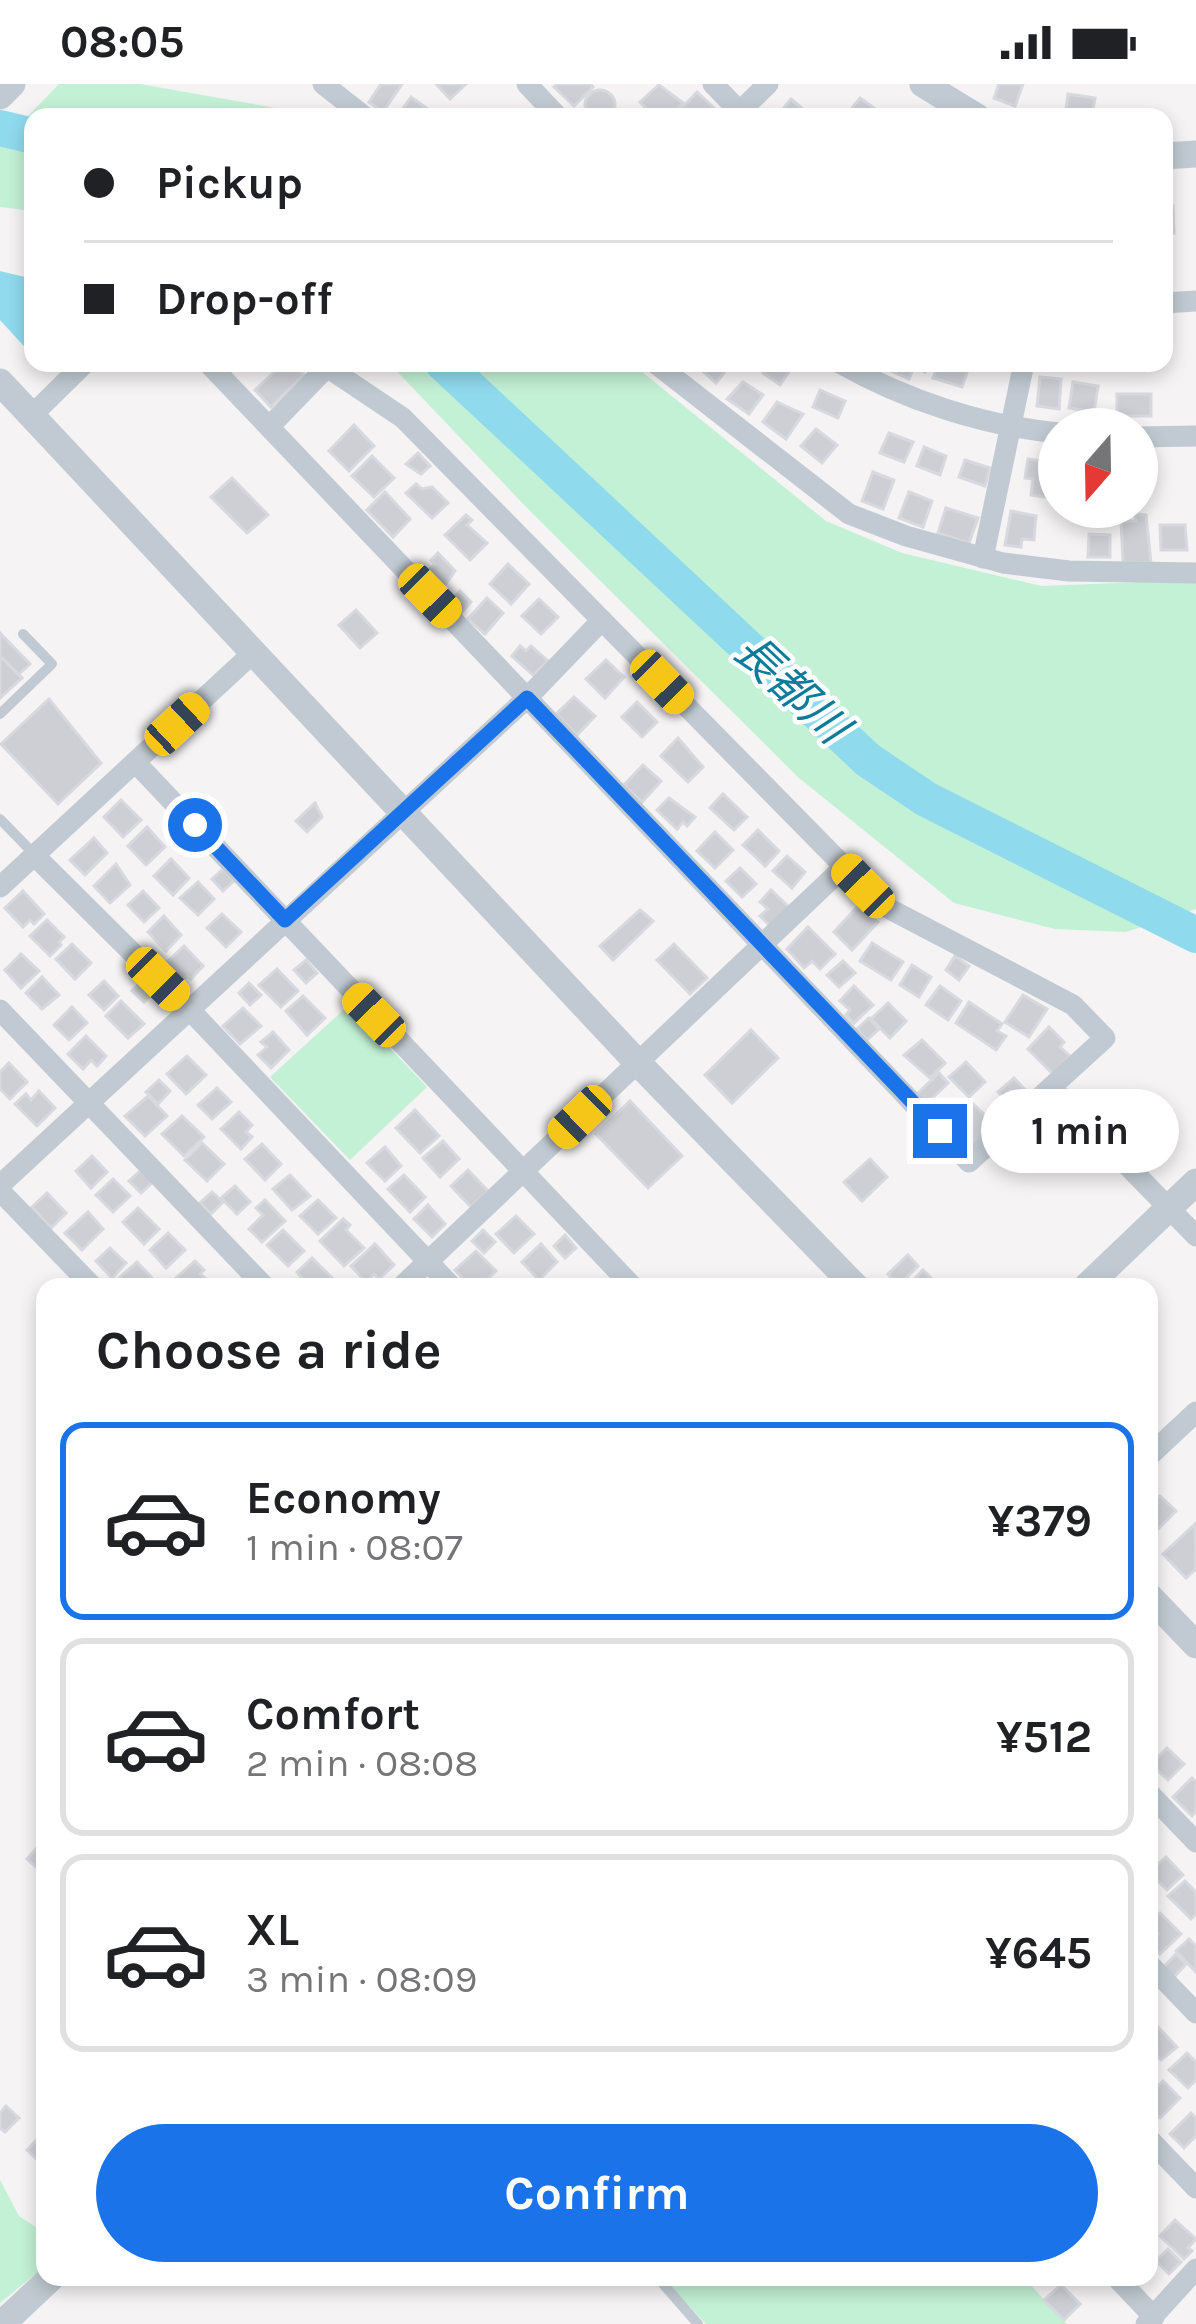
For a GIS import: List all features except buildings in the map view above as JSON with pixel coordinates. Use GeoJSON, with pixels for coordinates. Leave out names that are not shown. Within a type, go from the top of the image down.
{"type":"FeatureCollection","features":[{"type":"Feature","properties":{"kind":"street"},"geometry":{"type":"LineString","coordinates":[[0,96],[12,84]]}},
{"type":"Feature","properties":{"kind":"street"},"geometry":{"type":"LineString","coordinates":[[323,84],[354,108]]}},
{"type":"Feature","properties":{"kind":"street"},"geometry":{"type":"LineString","coordinates":[[526,84],[550,108]]}},
{"type":"Feature","properties":{"kind":"street"},"geometry":{"type":"LineString","coordinates":[[713,84],[734,108]]}},
{"type":"Feature","properties":{"kind":"street"},"geometry":{"type":"LineString","coordinates":[[746,108],[768,84]]}},
{"type":"Feature","properties":{"kind":"street"},"geometry":{"type":"LineString","coordinates":[[923,84],[962,108]]}},
{"type":"Feature","properties":{"kind":"street"},"geometry":{"type":"LineString","coordinates":[[31,416],[76,372]]}},
{"type":"Feature","properties":{"kind":"street"},"geometry":{"type":"LineString","coordinates":[[217,372],[969,1162],[1105,1038],[1073,1005],[882,905],[403,418],[334,372]]}},
{"type":"Feature","properties":{"kind":"street"},"geometry":{"type":"LineString","coordinates":[[269,427],[322,372]]}},
{"type":"Feature","properties":{"kind":"street"},"geometry":{"type":"LineString","coordinates":[[667,372],[849,514],[906,536],[983,558],[1069,571],[1196,573]]}},
{"type":"Feature","properties":{"kind":"street"},"geometry":{"type":"LineString","coordinates":[[861,372],[935,404],[1038,429]]}},
{"type":"Feature","properties":{"kind":"street"},"geometry":{"type":"LineString","coordinates":[[983,558],[1022,372]]}},
{"type":"Feature","properties":{"kind":"street"},"geometry":{"type":"LineString","coordinates":[[0,382],[637,1062],[847,1278]]}},
{"type":"Feature","properties":{"kind":"street"},"geometry":{"type":"LineString","coordinates":[[1158,437],[1196,436]]}},
{"type":"Feature","properties":{"kind":"street"},"geometry":{"type":"LineString","coordinates":[[85,1278],[0,1188],[527,698],[602,620]]}},
{"type":"Feature","properties":{"kind":"street"},"geometry":{"type":"LineString","coordinates":[[0,887],[253,653]]}},
{"type":"Feature","properties":{"kind":"street"},"geometry":{"type":"LineString","coordinates":[[135,762],[624,1278]]}},
{"type":"Feature","properties":{"kind":"street"},"geometry":{"type":"LineString","coordinates":[[35,856],[189,1009],[443,1278]]}},
{"type":"Feature","properties":{"kind":"street"},"geometry":{"type":"LineString","coordinates":[[410,1278],[844,867]]}},
{"type":"Feature","properties":{"kind":"street"},"geometry":{"type":"LineString","coordinates":[[0,1010],[256,1278]]}},
{"type":"Feature","properties":{"kind":"street"},"geometry":{"type":"LineString","coordinates":[[1051,1087],[1196,1236]]}},
{"type":"Feature","properties":{"kind":"street"},"geometry":{"type":"LineString","coordinates":[[1095,1278],[1196,1182]]}},
{"type":"Feature","properties":{"kind":"street"},"geometry":{"type":"LineString","coordinates":[[1158,1449],[1193,1420]]}},
{"type":"Feature","properties":{"kind":"street"},"geometry":{"type":"LineString","coordinates":[[1158,1605],[1196,1645]]}},
{"type":"Feature","properties":{"kind":"street"},"geometry":{"type":"LineString","coordinates":[[1158,1802],[1195,1838]]}},
{"type":"Feature","properties":{"kind":"street"},"geometry":{"type":"LineString","coordinates":[[1158,1973],[1196,2013]]}},
{"type":"Feature","properties":{"kind":"street"},"geometry":{"type":"LineString","coordinates":[[1158,2148],[1196,2188]]}},
{"type":"Feature","properties":{"kind":"street"},"geometry":{"type":"LineString","coordinates":[[1123,2286],[1150,2320],[1196,2269]]}},
{"type":"Feature","properties":{"kind":"street"},"geometry":{"type":"LineString","coordinates":[[2,2324],[42,2286]]}},
{"type":"Feature","properties":{"kind":"lane"},"geometry":{"type":"LineString","coordinates":[[0,713],[52,664],[23,634]]}},
{"type":"Feature","properties":{"kind":"lane"},"geometry":{"type":"LineString","coordinates":[[0,819],[35,856]]}},
{"type":"Feature","properties":{"kind":"lane"},"geometry":{"type":"LineString","coordinates":[[666,2286],[698,2324]]}},
{"type":"Feature","properties":{"kind":"green space"},"geometry":{"type":"Polygon","coordinates":[[[59,84],[140,84],[275,108],[36,108],[59,84]]]}},
{"type":"Feature","properties":{"kind":"green space"},"geometry":{"type":"Polygon","coordinates":[[[24,120],[24,210],[0,207],[0,145],[24,120]]]}},
{"type":"Feature","properties":{"kind":"green space"},"geometry":{"type":"Polygon","coordinates":[[[398,372],[642,372],[826,521],[902,553],[1041,586],[1196,580],[1196,909],[1126,932],[1055,929],[954,903],[799,778],[398,372]]]}},
{"type":"Feature","properties":{"kind":"green space"},"geometry":{"type":"Polygon","coordinates":[[[349,1005],[427,1087],[350,1160],[270,1077],[349,1005]]]}},
{"type":"Feature","properties":{"kind":"green space"},"geometry":{"type":"Polygon","coordinates":[[[0,2180],[19,2216],[36,2227],[36,2273],[0,2303],[0,2180]]]}},
{"type":"Feature","properties":{"kind":"green space"},"geometry":{"type":"Polygon","coordinates":[[[670,2286],[1031,2286],[1067,2324],[706,2324],[670,2286]]]}},
{"type":"Feature","properties":{"kind":"water"},"geometry":{"type":"Polygon","coordinates":[[[0,271],[24,277],[24,346],[0,320],[0,271]]]}},
{"type":"Feature","properties":{"kind":"waterway","name":"長都川"},"geometry":{"type":"LineString","coordinates":[[0,128],[24,134]]}},
{"type":"Feature","properties":{"kind":"waterway","name":"長都川"},"geometry":{"type":"LineString","coordinates":[[453,372],[868,760],[926,799],[1196,935]]}},
{"type":"Feature","properties":{"kind":"route"},"geometry":{"type":"LineString","coordinates":[[195,825],[285,920],[527,698],[940,1131]]}}]}
